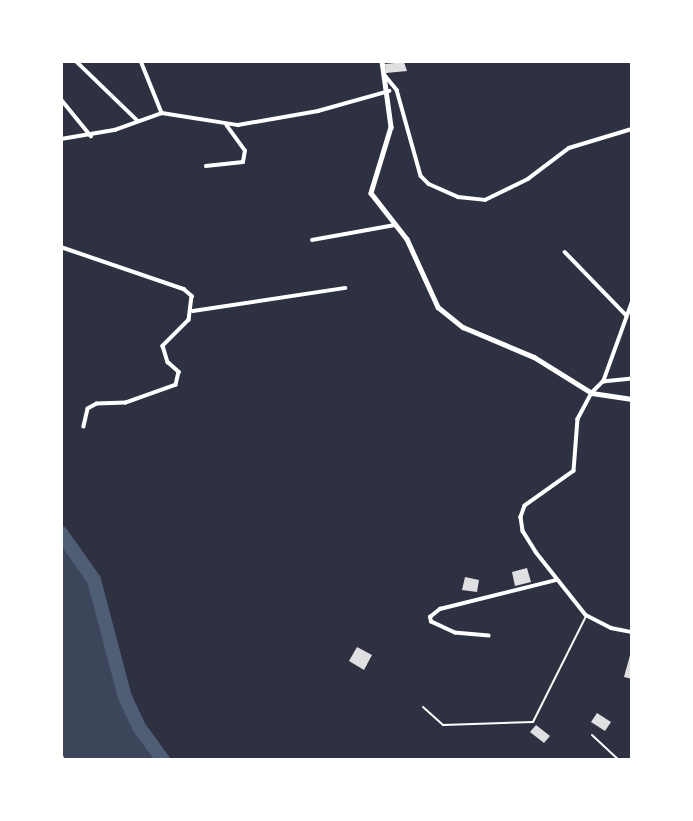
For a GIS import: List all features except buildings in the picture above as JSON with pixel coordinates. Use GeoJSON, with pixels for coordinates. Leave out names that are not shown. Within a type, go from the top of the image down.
{"type":"FeatureCollection","features":[{"type":"Feature","properties":{"kind":"street"},"geometry":{"type":"LineString","coordinates":[[76,61],[137,120]]}},
{"type":"Feature","properties":{"kind":"street"},"geometry":{"type":"LineString","coordinates":[[141,61],[162,113]]}},
{"type":"Feature","properties":{"kind":"street"},"geometry":{"type":"LineString","coordinates":[[382,61],[389,91],[391,127],[371,184],[376,201],[416,256],[429,293],[449,319],[534,357],[592,393],[632,399]]}},
{"type":"Feature","properties":{"kind":"street"},"geometry":{"type":"LineString","coordinates":[[384,74],[397,90],[421,176],[429,184],[458,197],[485,200],[528,179],[569,148],[632,129]]}},
{"type":"Feature","properties":{"kind":"street"},"geometry":{"type":"LineString","coordinates":[[61,139],[90,136],[162,113],[227,126],[318,111],[389,91]]}},
{"type":"Feature","properties":{"kind":"street"},"geometry":{"type":"LineString","coordinates":[[61,99],[90,136]]}},
{"type":"Feature","properties":{"kind":"street"},"geometry":{"type":"LineString","coordinates":[[206,166],[243,162],[246,151],[227,126]]}},
{"type":"Feature","properties":{"kind":"street"},"geometry":{"type":"LineString","coordinates":[[312,240],[396,225]]}},
{"type":"Feature","properties":{"kind":"street"},"geometry":{"type":"LineString","coordinates":[[61,247],[184,289],[192,296],[192,311],[182,330],[163,346],[168,362],[179,372],[176,385],[126,403],[97,404],[88,409],[84,427]]}},
{"type":"Feature","properties":{"kind":"street"},"geometry":{"type":"LineString","coordinates":[[565,251],[626,315]]}},
{"type":"Feature","properties":{"kind":"street"},"geometry":{"type":"LineString","coordinates":[[192,311],[345,288]]}},
{"type":"Feature","properties":{"kind":"street"},"geometry":{"type":"LineString","coordinates":[[632,302],[603,382],[592,393],[578,419],[574,471],[525,506],[521,517],[523,531],[556,580],[586,615],[611,628],[632,632]]}},
{"type":"Feature","properties":{"kind":"street"},"geometry":{"type":"LineString","coordinates":[[603,382],[632,379]]}},
{"type":"Feature","properties":{"kind":"street"},"geometry":{"type":"LineString","coordinates":[[489,636],[455,632],[431,622],[430,617],[440,609],[556,580]]}},
{"type":"Feature","properties":{"kind":"street"},"geometry":{"type":"LineString","coordinates":[[61,754],[63,760]]}},
{"type":"Feature","properties":{"kind":"lane"},"geometry":{"type":"LineString","coordinates":[[423,707],[443,725],[533,722],[581,635],[586,615]]}},
{"type":"Feature","properties":{"kind":"lane"},"geometry":{"type":"LineString","coordinates":[[592,735],[619,760]]}},
{"type":"Feature","properties":{"kind":"shaded area"},"geometry":{"type":"Polygon","coordinates":[[[61,533],[94,580],[124,697],[139,727],[163,760],[61,760],[61,533]]]}},
{"type":"Feature","properties":{"kind":"waterway"},"geometry":{"type":"LineString","coordinates":[[61,533],[94,580],[125,697],[139,727],[163,760]]}}]}
